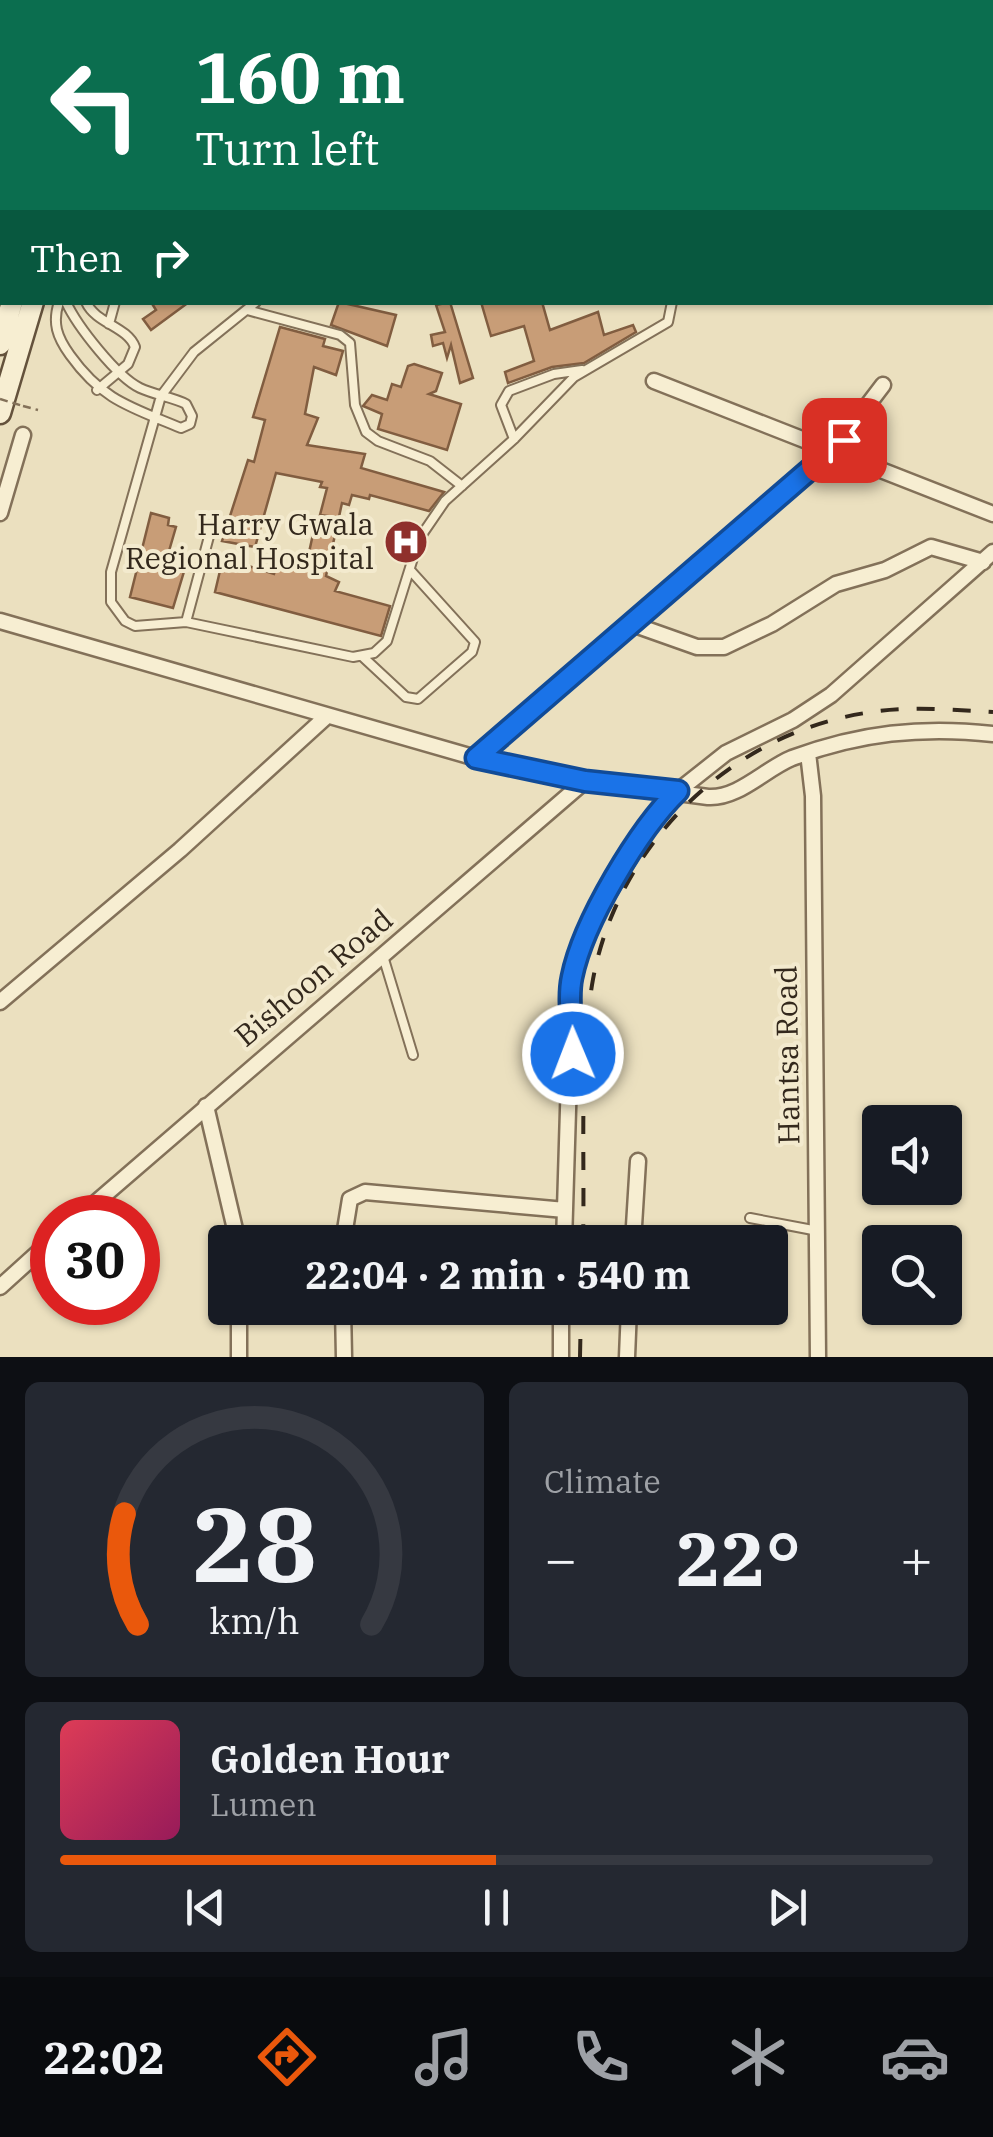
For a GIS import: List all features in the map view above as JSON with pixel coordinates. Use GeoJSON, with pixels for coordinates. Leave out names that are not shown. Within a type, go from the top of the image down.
{"type":"FeatureCollection","features":[{"type":"Feature","properties":{"kind":"main road"},"geometry":{"type":"LineString","coordinates":[[0,344],[11,305]]}},
{"type":"Feature","properties":{"kind":"main road"},"geometry":{"type":"LineString","coordinates":[[0,413],[32,305]]}},
{"type":"Feature","properties":{"kind":"street"},"geometry":{"type":"LineString","coordinates":[[654,381],[993,514]]}},
{"type":"Feature","properties":{"kind":"street"},"geometry":{"type":"LineString","coordinates":[[476,758],[832,452],[883,385]]}},
{"type":"Feature","properties":{"kind":"street"},"geometry":{"type":"LineString","coordinates":[[0,512],[23,435]]}},
{"type":"Feature","properties":{"kind":"street"},"geometry":{"type":"LineString","coordinates":[[632,624],[697,647],[724,647],[772,624],[836,584],[885,570],[931,546],[988,557]]}},
{"type":"Feature","properties":{"kind":"street"},"geometry":{"type":"LineString","coordinates":[[565,1225],[572,978],[584,935],[650,822],[678,791],[726,753],[815,708],[988,557]]}},
{"type":"Feature","properties":{"kind":"street"},"geometry":{"type":"LineString","coordinates":[[0,621],[476,758],[585,781],[725,796],[775,766],[854,738],[903,730],[993,734]]}},
{"type":"Feature","properties":{"kind":"street"},"geometry":{"type":"LineString","coordinates":[[0,1002],[180,850],[327,716]]}},
{"type":"Feature","properties":{"kind":"street","name":"Hantsa Road"},"geometry":{"type":"LineString","coordinates":[[808,753],[818,1357]]}},
{"type":"Feature","properties":{"kind":"street","name":"Bishoon Road"},"geometry":{"type":"LineString","coordinates":[[104,1195],[585,781]]}},
{"type":"Feature","properties":{"kind":"street"},"geometry":{"type":"LineString","coordinates":[[206,1106],[234,1225]]}},
{"type":"Feature","properties":{"kind":"street"},"geometry":{"type":"LineString","coordinates":[[634,1225],[638,1161]]}},
{"type":"Feature","properties":{"kind":"street"},"geometry":{"type":"LineString","coordinates":[[346,1225],[350,1199],[365,1192],[565,1210]]}},
{"type":"Feature","properties":{"kind":"street"},"geometry":{"type":"LineString","coordinates":[[0,1287],[30,1260]]}},
{"type":"Feature","properties":{"kind":"street"},"geometry":{"type":"LineString","coordinates":[[239,1325],[239,1357]]}},
{"type":"Feature","properties":{"kind":"street"},"geometry":{"type":"LineString","coordinates":[[343,1325],[344,1357]]}},
{"type":"Feature","properties":{"kind":"street"},"geometry":{"type":"LineString","coordinates":[[560,1357],[561,1325]]}},
{"type":"Feature","properties":{"kind":"street"},"geometry":{"type":"LineString","coordinates":[[627,1357],[628,1325]]}},
{"type":"Feature","properties":{"kind":"lane"},"geometry":{"type":"LineString","coordinates":[[62,305],[55,321],[60,339],[98,390],[125,406],[181,428],[192,420],[186,404],[137,387],[82,329],[65,305]]}},
{"type":"Feature","properties":{"kind":"lane"},"geometry":{"type":"LineString","coordinates":[[87,305],[90,311],[134,342],[131,360],[98,390]]}},
{"type":"Feature","properties":{"kind":"lane"},"geometry":{"type":"LineString","coordinates":[[109,324],[114,305]]}},
{"type":"Feature","properties":{"kind":"lane"},"geometry":{"type":"LineString","coordinates":[[253,305],[194,352],[160,396],[109,589],[111,602],[125,622],[151,628],[186,622],[363,657],[406,697],[418,699],[472,652],[475,642],[410,570]]}},
{"type":"Feature","properties":{"kind":"lane"},"geometry":{"type":"LineString","coordinates":[[363,657],[386,641],[394,628],[429,520],[553,396],[588,369],[662,328],[672,314],[672,305]]}},
{"type":"Feature","properties":{"kind":"lane"},"geometry":{"type":"LineString","coordinates":[[247,310],[340,335],[350,343],[355,405],[366,432],[378,441],[430,461],[462,486]]}},
{"type":"Feature","properties":{"kind":"lane"},"geometry":{"type":"LineString","coordinates":[[514,439],[501,405],[509,391],[554,374],[588,369]]}},
{"type":"Feature","properties":{"kind":"lane"},"geometry":{"type":"LineString","coordinates":[[186,622],[211,528]]}},
{"type":"Feature","properties":{"kind":"lane"},"geometry":{"type":"LineString","coordinates":[[383,956],[412,1055]]}},
{"type":"Feature","properties":{"kind":"lane"},"geometry":{"type":"LineString","coordinates":[[750,1218],[818,1231]]}},
{"type":"Feature","properties":{"kind":"path"},"geometry":{"type":"LineString","coordinates":[[0,400],[38,410]]}},
{"type":"Feature","properties":{"kind":"building"},"geometry":{"type":"Polygon","coordinates":[[[153,305],[185,305],[151,330],[143,319],[156,310],[153,305]]]}},
{"type":"Feature","properties":{"kind":"building"},"geometry":{"type":"Polygon","coordinates":[[[338,305],[396,315],[387,346],[331,325],[338,305]]]}},
{"type":"Feature","properties":{"kind":"building"},"geometry":{"type":"Polygon","coordinates":[[[436,305],[451,305],[473,378],[460,383],[451,345],[447,358],[443,343],[433,346],[431,335],[445,332],[436,305]]]}},
{"type":"Feature","properties":{"kind":"building"},"geometry":{"type":"Polygon","coordinates":[[[482,305],[543,305],[550,330],[598,312],[604,335],[633,325],[636,332],[584,363],[552,367],[508,383],[505,372],[534,361],[524,326],[491,336],[482,305]]]}},
{"type":"Feature","properties":{"kind":"building"},"geometry":{"type":"Polygon","coordinates":[[[280,327],[325,339],[323,346],[343,351],[336,375],[314,367],[305,414],[318,418],[307,445],[365,454],[361,468],[444,492],[429,511],[370,495],[369,499],[352,495],[349,505],[342,503],[326,576],[339,582],[335,591],[390,606],[381,636],[215,592],[223,558],[274,574],[277,564],[305,571],[313,534],[323,537],[328,516],[320,515],[327,488],[320,487],[322,482],[276,473],[255,547],[222,541],[248,460],[254,462],[265,420],[253,417],[280,327]]]}},
{"type":"Feature","properties":{"kind":"building"},"geometry":{"type":"Polygon","coordinates":[[[414,364],[442,373],[436,391],[429,394],[461,404],[447,450],[378,429],[382,414],[363,406],[372,395],[387,400],[392,384],[401,387],[408,366],[414,364]]]}},
{"type":"Feature","properties":{"kind":"building"},"geometry":{"type":"Polygon","coordinates":[[[151,513],[169,518],[168,525],[176,527],[169,551],[189,555],[173,608],[130,597],[151,513]]]}},
{"type":"Feature","properties":{"kind":"railway"},"geometry":{"type":"LineString","coordinates":[[583,1225],[584,1081],[592,985],[605,934],[626,886],[654,842],[688,803],[728,770],[772,743],[821,723],[902,709],[993,712]]}},
{"type":"Feature","properties":{"kind":"railway"},"geometry":{"type":"LineString","coordinates":[[580,1357],[581,1325]]}},
{"type":"Feature","properties":{"kind":"place","name":"Harry Gwala Regional Hospital"},"geometry":{"type":"Point","coordinates":[406,542]}},
{"type":"Feature","properties":{"kind":"route"},"geometry":{"type":"LineString","coordinates":[[573,1054],[570,989],[584,935],[650,822],[678,791],[585,781],[476,758],[844,440]]}}]}
